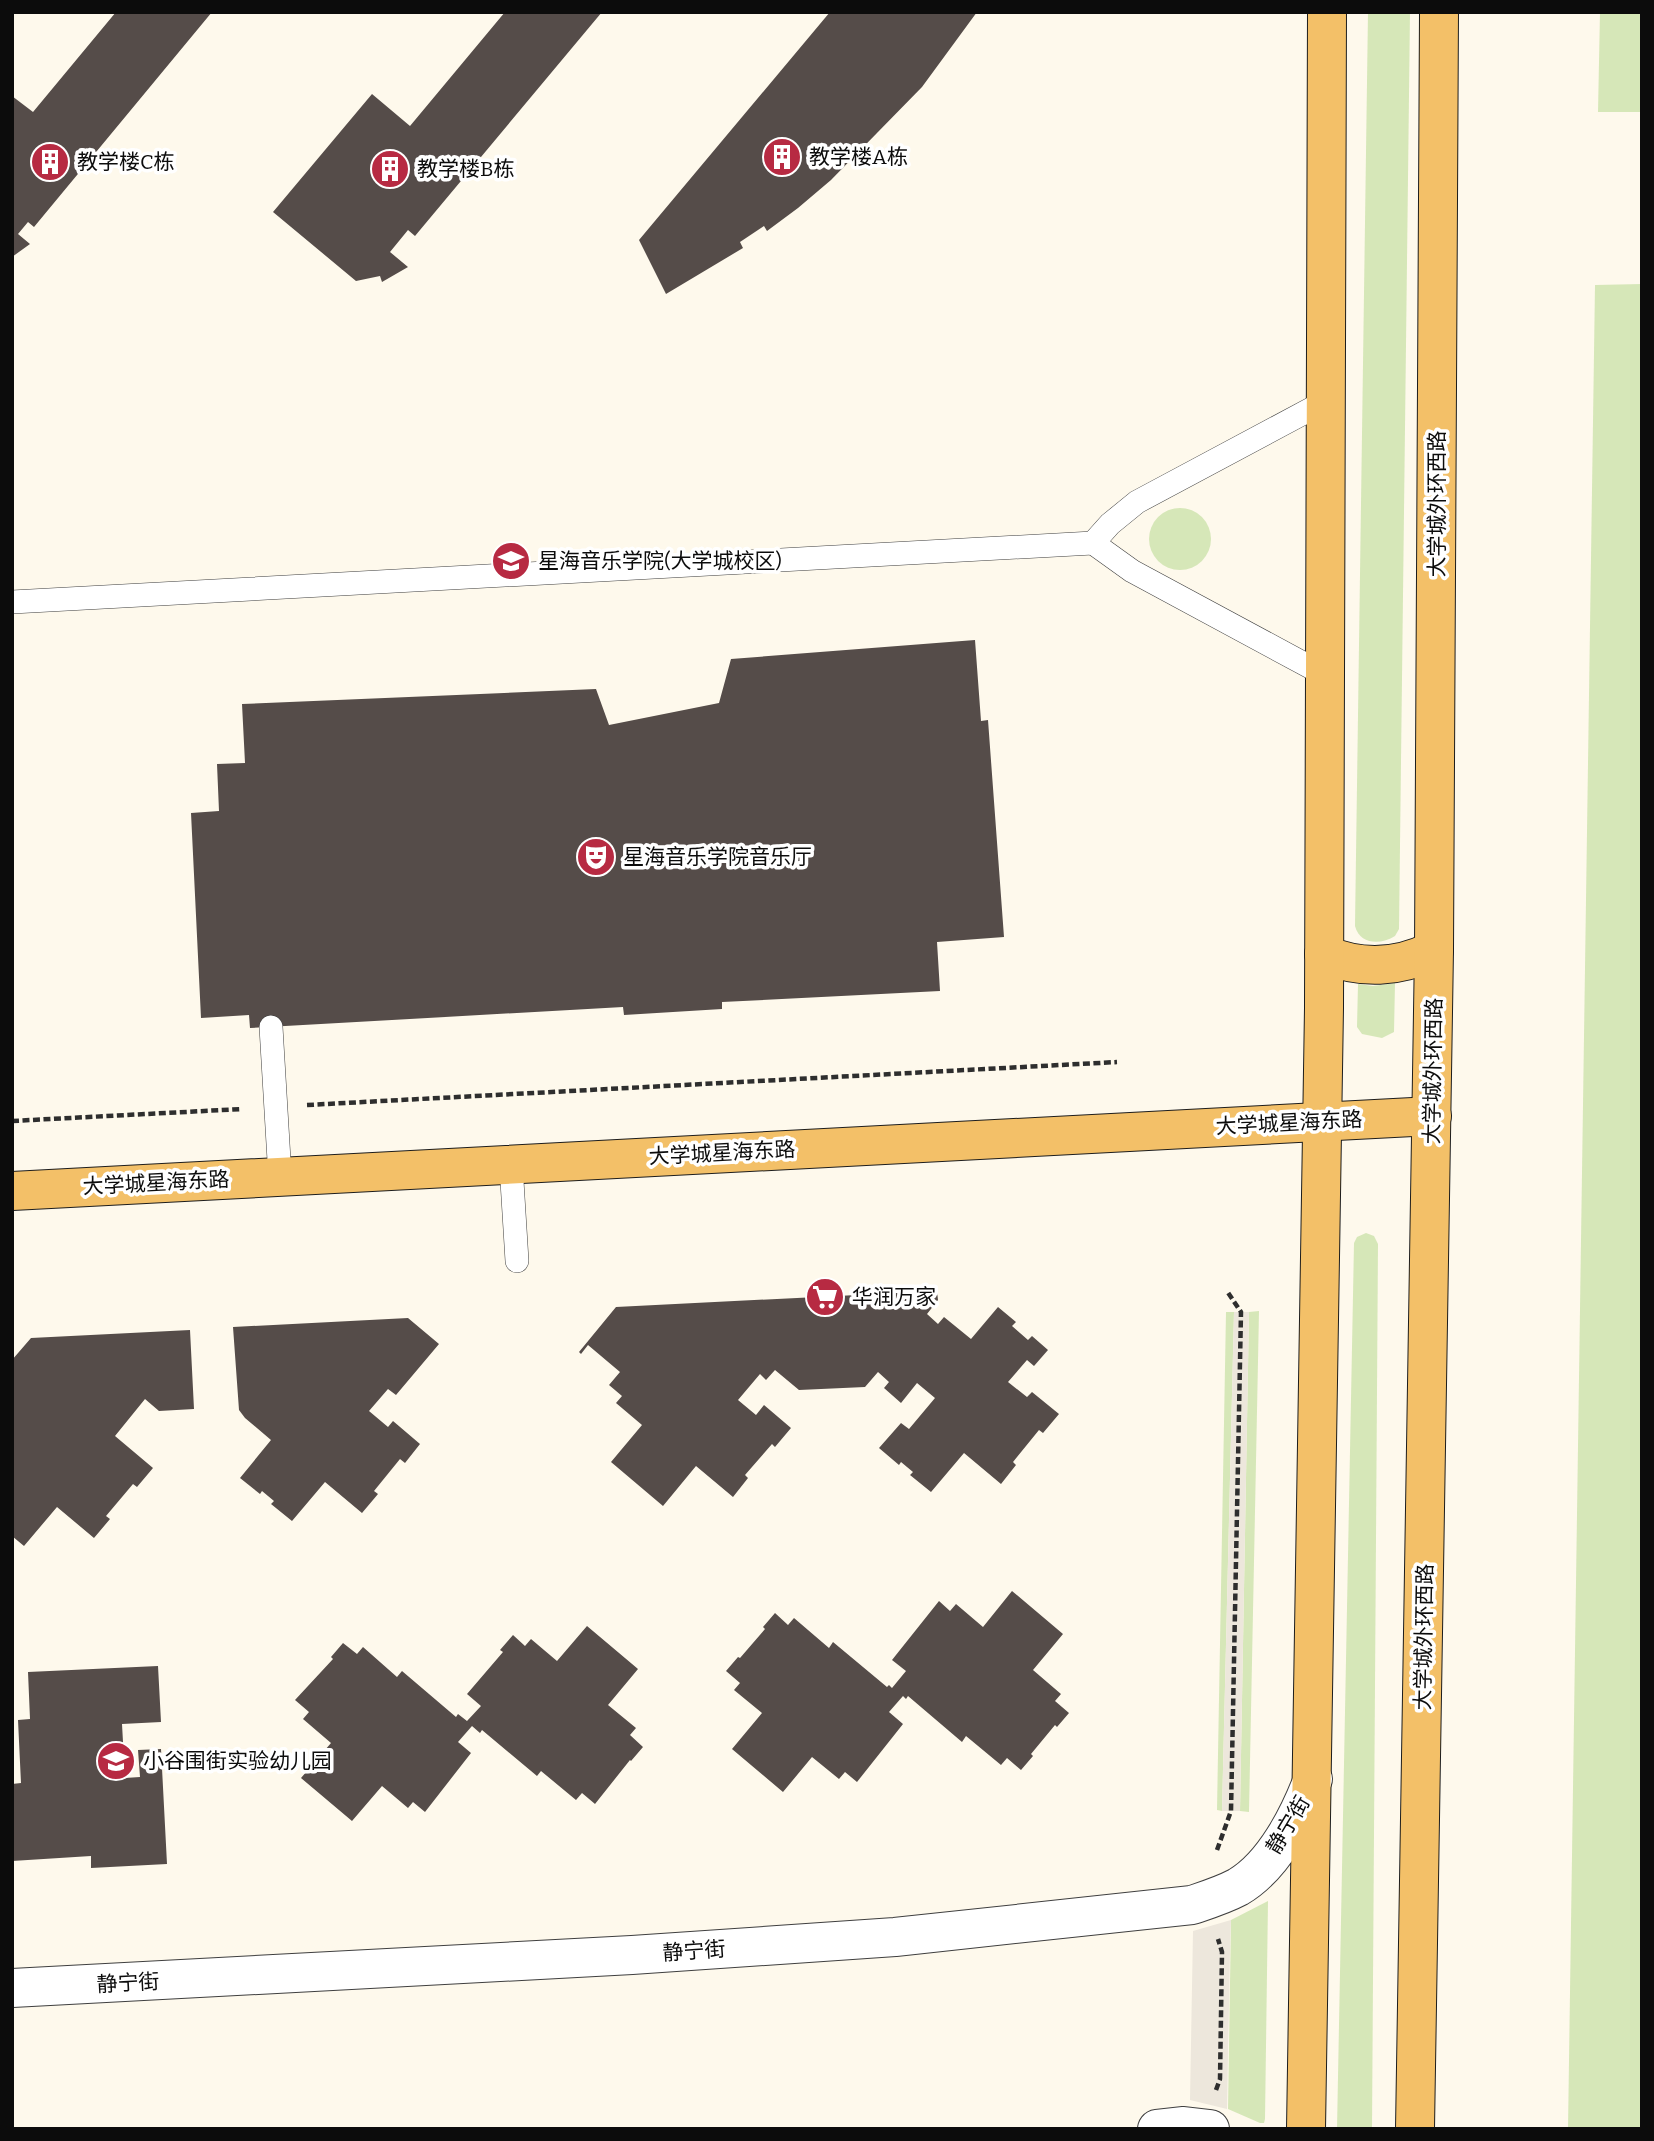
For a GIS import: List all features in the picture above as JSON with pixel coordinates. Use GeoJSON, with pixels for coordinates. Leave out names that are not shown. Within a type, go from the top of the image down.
{"type":"FeatureCollection","features":[{"type":"Feature","properties":{"kind":"main road"},"geometry":{"type":"LineString","coordinates":[[1306,2129],[1323,1121],[1327,12]]}},
{"type":"Feature","properties":{"kind":"main road","name":"大学城外环西路"},"geometry":{"type":"LineString","coordinates":[[1415,2129],[1434,950],[1439,12]]}},
{"type":"Feature","properties":{"kind":"main road"},"geometry":{"type":"LineString","coordinates":[[1324,954],[1343,961],[1380,965],[1407,961],[1434,950]]}},
{"type":"Feature","properties":{"kind":"main road","name":"大学城星海东路"},"geometry":{"type":"LineString","coordinates":[[12,1191],[1432,1116]]}},
{"type":"Feature","properties":{"kind":"street","name":"静宁街"},"geometry":{"type":"LineString","coordinates":[[12,1988],[619,1956],[895,1937],[1192,1905],[1241,1885],[1264,1864],[1296,1820],[1313,1779]]}},
{"type":"Feature","properties":{"kind":"street"},"geometry":{"type":"LineString","coordinates":[[1157,2129],[1184,2126],[1213,2110]]}},
{"type":"Feature","properties":{"kind":"lane"},"geometry":{"type":"LineString","coordinates":[[1093,543],[1110,524],[1137,502],[1326,401]]}},
{"type":"Feature","properties":{"kind":"lane"},"geometry":{"type":"LineString","coordinates":[[12,602],[1093,543],[1139,575],[1325,675]]}},
{"type":"Feature","properties":{"kind":"lane"},"geometry":{"type":"LineString","coordinates":[[271,1027],[281,1177]]}},
{"type":"Feature","properties":{"kind":"lane"},"geometry":{"type":"LineString","coordinates":[[511,1165],[517,1261]]}},
{"type":"Feature","properties":{"kind":"path"},"geometry":{"type":"LineString","coordinates":[[296,1106],[1117,1062]]}},
{"type":"Feature","properties":{"kind":"path"},"geometry":{"type":"LineString","coordinates":[[12,1121],[255,1108]]}},
{"type":"Feature","properties":{"kind":"path"},"geometry":{"type":"LineString","coordinates":[[1216,1854],[1231,1811],[1239,1423],[1241,1312],[1227,1290]]}},
{"type":"Feature","properties":{"kind":"path"},"geometry":{"type":"LineString","coordinates":[[1213,2110],[1220,2079],[1222,1952],[1216,1934]]}},
{"type":"Feature","properties":{"kind":"green space"},"geometry":{"type":"Polygon","coordinates":[[[1368,12],[1410,12],[1399,929],[1395,936],[1378,942],[1361,937],[1355,926],[1368,12]]]}},
{"type":"Feature","properties":{"kind":"green space"},"geometry":{"type":"Polygon","coordinates":[[[1600,12],[1642,12],[1642,112],[1598,112],[1600,12]]]}},
{"type":"Feature","properties":{"kind":"green space"},"geometry":{"type":"Polygon","coordinates":[[[1642,284],[1642,2129],[1568,2129],[1595,285],[1642,284]]]}},
{"type":"Feature","properties":{"kind":"green space"},"geometry":{"type":"Polygon","coordinates":[[[1174,508],[1186,508],[1202,517],[1209,527],[1209,551],[1202,561],[1186,570],[1174,570],[1163,565],[1154,556],[1149,545],[1149,533],[1154,522],[1163,513],[1174,508]]]}},
{"type":"Feature","properties":{"kind":"green space"},"geometry":{"type":"Polygon","coordinates":[[[1395,983],[1394,1032],[1382,1038],[1362,1034],[1357,1027],[1358,984],[1373,986],[1395,983]]]}},
{"type":"Feature","properties":{"kind":"green space"},"geometry":{"type":"Polygon","coordinates":[[[1366,1233],[1374,1236],[1378,1244],[1372,2129],[1337,2129],[1354,1243],[1357,1237],[1366,1233]]]}},
{"type":"Feature","properties":{"kind":"green space"},"geometry":{"type":"Polygon","coordinates":[[[1259,1311],[1249,1812],[1240,1811],[1249,1312],[1259,1311]]]}},
{"type":"Feature","properties":{"kind":"green space"},"geometry":{"type":"Polygon","coordinates":[[[1226,1312],[1234,1312],[1222,1811],[1217,1810],[1226,1312]]]}},
{"type":"Feature","properties":{"kind":"green space"},"geometry":{"type":"Polygon","coordinates":[[[1268,1901],[1265,2119],[1264,2123],[1260,2123],[1228,2109],[1231,1920],[1268,1901]]]}},
{"type":"Feature","properties":{"kind":"shaded area"},"geometry":{"type":"Polygon","coordinates":[[[1234,1312],[1249,1312],[1240,1811],[1222,1811],[1234,1312]]]}},
{"type":"Feature","properties":{"kind":"shaded area"},"geometry":{"type":"Polygon","coordinates":[[[1231,1920],[1227,2109],[1190,2100],[1193,1931],[1231,1920]]]}},
{"type":"Feature","properties":{"kind":"building","name":"教学楼C栋"},"geometry":{"type":"Polygon","coordinates":[[[116,12],[212,12],[34,227],[28,222],[18,234],[30,244],[12,257],[12,96],[33,112],[116,12]]]}},
{"type":"Feature","properties":{"kind":"building","name":"教学楼B栋"},"geometry":{"type":"Polygon","coordinates":[[[505,12],[602,12],[415,236],[408,230],[390,252],[408,267],[382,282],[380,276],[356,281],[273,212],[372,94],[410,126],[505,12]]]}},
{"type":"Feature","properties":{"kind":"building","name":"教学楼A栋"},"geometry":{"type":"Polygon","coordinates":[[[830,12],[977,12],[922,87],[831,180],[767,231],[764,226],[740,242],[743,248],[666,294],[639,240],[830,12]]]}},
{"type":"Feature","properties":{"kind":"building","name":"星海音乐学院音乐厅"},"geometry":{"type":"Polygon","coordinates":[[[975,640],[981,721],[988,720],[1004,937],[937,942],[940,991],[722,1002],[722,1009],[624,1015],[623,1007],[250,1028],[249,1015],[201,1018],[191,813],[219,811],[217,764],[245,763],[242,704],[596,689],[609,725],[719,703],[731,659],[975,640]]]}},
{"type":"Feature","properties":{"kind":"building"},"geometry":{"type":"Polygon","coordinates":[[[937,1291],[938,1300],[927,1314],[938,1324],[944,1317],[971,1339],[998,1307],[1016,1322],[1012,1326],[1028,1340],[1032,1336],[1048,1350],[1034,1366],[1027,1360],[1008,1382],[1027,1397],[1032,1392],[1059,1414],[1043,1433],[1039,1430],[1013,1462],[1016,1465],[1001,1484],[964,1453],[931,1492],[910,1475],[913,1472],[901,1462],[899,1465],[879,1448],[901,1423],[909,1429],[935,1398],[917,1383],[901,1403],[884,1388],[889,1382],[878,1372],[865,1387],[799,1390],[775,1370],[766,1380],[760,1374],[738,1400],[756,1415],[764,1405],[791,1428],[775,1447],[772,1444],[745,1475],[748,1478],[733,1497],[696,1466],[663,1506],[611,1462],[642,1425],[616,1403],[622,1396],[609,1385],[620,1372],[588,1345],[581,1354],[579,1352],[616,1307],[937,1291]]]}},
{"type":"Feature","properties":{"kind":"building"},"geometry":{"type":"Polygon","coordinates":[[[408,1318],[439,1344],[396,1395],[388,1389],[369,1411],[388,1427],[393,1421],[420,1444],[405,1463],[400,1459],[374,1491],[378,1494],[362,1513],[325,1482],[292,1521],[271,1504],[274,1501],[262,1491],[260,1494],[240,1478],[271,1440],[239,1410],[233,1327],[408,1318]]]}},
{"type":"Feature","properties":{"kind":"building"},"geometry":{"type":"Polygon","coordinates":[[[190,1330],[194,1409],[159,1411],[145,1399],[115,1436],[153,1468],[137,1487],[133,1484],[106,1516],[110,1519],[94,1538],[57,1507],[24,1546],[12,1536],[12,1360],[31,1338],[190,1330]]]}},
{"type":"Feature","properties":{"kind":"building"},"geometry":{"type":"Polygon","coordinates":[[[1012,1591],[1063,1634],[1033,1670],[1061,1694],[1055,1701],[1069,1713],[1057,1727],[1055,1725],[1021,1770],[1007,1758],[1001,1765],[966,1736],[962,1742],[908,1696],[906,1699],[903,1696],[889,1712],[903,1724],[857,1782],[845,1772],[839,1779],[812,1757],[783,1792],[732,1749],[762,1713],[734,1690],[740,1683],[726,1671],[765,1629],[763,1627],[775,1613],[788,1625],[794,1618],[829,1648],[833,1642],[887,1687],[889,1685],[892,1688],[906,1671],[892,1660],[939,1601],[950,1611],[956,1604],[983,1627],[1012,1591]]]}},
{"type":"Feature","properties":{"kind":"building"},"geometry":{"type":"Polygon","coordinates":[[[587,1626],[638,1669],[608,1705],[636,1728],[630,1735],[643,1747],[595,1804],[582,1793],[576,1800],[541,1771],[537,1776],[482,1730],[480,1733],[472,1726],[458,1742],[471,1753],[425,1812],[413,1802],[408,1808],[382,1786],[352,1821],[301,1778],[331,1743],[303,1719],[309,1712],[295,1700],[333,1659],[331,1657],[343,1643],[357,1654],[363,1647],[397,1677],[402,1671],[456,1717],[458,1714],[467,1721],[481,1706],[467,1694],[503,1652],[500,1650],[513,1635],[525,1646],[531,1639],[557,1661],[587,1626]]]}},
{"type":"Feature","properties":{"kind":"building"},"geometry":{"type":"Polygon","coordinates":[[[158,1666],[161,1722],[122,1724],[125,1778],[140,1777],[138,1750],[161,1749],[167,1864],[91,1868],[91,1856],[12,1861],[12,1784],[21,1783],[18,1720],[30,1719],[28,1672],[158,1666]]]}},
{"type":"Feature","properties":{"kind":"place","name":"教学楼A栋"},"geometry":{"type":"Point","coordinates":[782,157]}},
{"type":"Feature","properties":{"kind":"place","name":"教学楼C栋"},"geometry":{"type":"Point","coordinates":[50,162]}},
{"type":"Feature","properties":{"kind":"place","name":"教学楼B栋"},"geometry":{"type":"Point","coordinates":[390,169]}},
{"type":"Feature","properties":{"kind":"place","name":"星海音乐学院(大学城校区)"},"geometry":{"type":"Point","coordinates":[511,561]}},
{"type":"Feature","properties":{"kind":"place","name":"星海音乐学院音乐厅"},"geometry":{"type":"Point","coordinates":[596,857]}},
{"type":"Feature","properties":{"kind":"place","name":"华润万家"},"geometry":{"type":"Point","coordinates":[825,1297]}},
{"type":"Feature","properties":{"kind":"place","name":"小谷围街实验幼儿园"},"geometry":{"type":"Point","coordinates":[116,1761]}}]}
